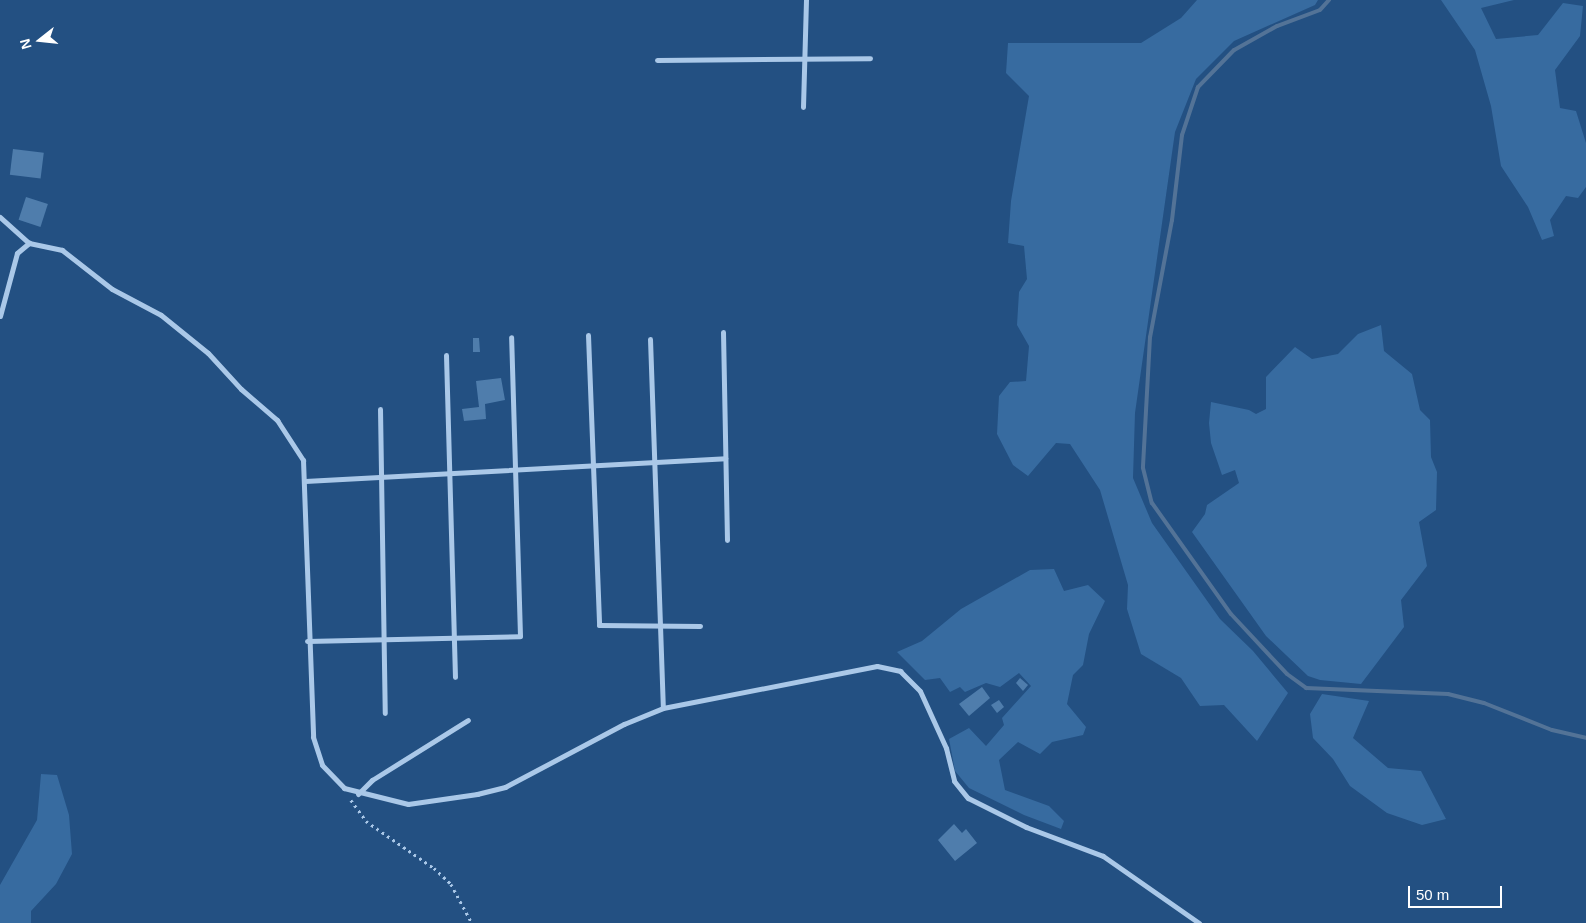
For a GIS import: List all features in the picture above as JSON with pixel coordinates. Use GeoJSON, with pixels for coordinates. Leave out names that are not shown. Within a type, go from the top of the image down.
{"type":"FeatureCollection","features":[{"type":"Feature","properties":{"kind":"street"},"geometry":{"type":"LineString","coordinates":[[803,108],[806,0]]}},
{"type":"Feature","properties":{"kind":"street"},"geometry":{"type":"LineString","coordinates":[[657,60],[870,58]]}},
{"type":"Feature","properties":{"kind":"street"},"geometry":{"type":"LineString","coordinates":[[0,217],[29,242],[62,250],[112,289],[161,315],[208,353],[241,389],[277,420],[303,460],[305,481],[307,641],[313,737],[322,765],[344,788],[358,794],[408,804],[505,787],[624,724],[663,708],[877,666],[900,671],[920,691],[946,748],[954,781],[968,798],[1026,827],[1103,856],[1199,923]]}},
{"type":"Feature","properties":{"kind":"street"},"geometry":{"type":"LineString","coordinates":[[0,316],[17,254],[29,242]]}},
{"type":"Feature","properties":{"kind":"street"},"geometry":{"type":"LineString","coordinates":[[723,332],[727,540]]}},
{"type":"Feature","properties":{"kind":"street"},"geometry":{"type":"LineString","coordinates":[[588,335],[599,624],[700,626]]}},
{"type":"Feature","properties":{"kind":"street"},"geometry":{"type":"LineString","coordinates":[[307,641],[520,636],[511,337]]}},
{"type":"Feature","properties":{"kind":"street"},"geometry":{"type":"LineString","coordinates":[[650,339],[658,626],[663,708]]}},
{"type":"Feature","properties":{"kind":"street"},"geometry":{"type":"LineString","coordinates":[[446,355],[455,677]]}},
{"type":"Feature","properties":{"kind":"street"},"geometry":{"type":"LineString","coordinates":[[380,409],[385,713]]}},
{"type":"Feature","properties":{"kind":"street"},"geometry":{"type":"LineString","coordinates":[[305,481],[725,458]]}},
{"type":"Feature","properties":{"kind":"street"},"geometry":{"type":"LineString","coordinates":[[358,794],[372,780],[468,720]]}},
{"type":"Feature","properties":{"kind":"path"},"geometry":{"type":"LineString","coordinates":[[344,788],[366,821],[434,868],[451,884],[472,923]]}},
{"type":"Feature","properties":{"kind":"shaded area"},"geometry":{"type":"Polygon","coordinates":[[[1197,0],[1318,0],[1315,5],[1234,41],[1196,79],[1175,132],[1135,413],[1133,478],[1152,523],[1220,619],[1253,651],[1288,693],[1257,741],[1224,705],[1200,706],[1181,678],[1141,654],[1127,609],[1128,585],[1100,490],[1070,444],[1056,443],[1028,476],[1013,465],[997,434],[999,396],[1010,382],[1026,381],[1029,346],[1017,325],[1019,292],[1027,279],[1024,246],[1008,243],[1011,201],[1029,96],[1006,73],[1008,43],[1141,43],[1181,18],[1197,0]]]}},
{"type":"Feature","properties":{"kind":"shaded area"},"geometry":{"type":"Polygon","coordinates":[[[1441,0],[1514,0],[1481,8],[1496,39],[1538,35],[1563,3],[1583,6],[1580,36],[1555,70],[1560,108],[1576,111],[1586,143],[1586,187],[1578,198],[1566,196],[1550,220],[1554,236],[1542,240],[1528,207],[1501,166],[1491,106],[1475,50],[1441,0]]]}},
{"type":"Feature","properties":{"kind":"shaded area"},"geometry":{"type":"Polygon","coordinates":[[[1381,325],[1384,351],[1412,374],[1420,410],[1430,420],[1431,457],[1437,472],[1436,510],[1419,522],[1427,566],[1401,600],[1404,627],[1361,684],[1320,680],[1308,676],[1266,636],[1192,532],[1205,514],[1207,505],[1239,483],[1235,470],[1222,475],[1211,443],[1209,423],[1211,402],[1249,410],[1256,414],[1266,409],[1266,377],[1295,347],[1312,359],[1338,354],[1358,334],[1381,325]]]}},
{"type":"Feature","properties":{"kind":"shaded area"},"geometry":{"type":"Polygon","coordinates":[[[1054,569],[1064,591],[1088,585],[1105,601],[1089,634],[1083,665],[1073,675],[1067,704],[1086,727],[1083,735],[1052,742],[1040,754],[1018,742],[999,760],[1005,790],[1049,806],[1064,821],[1061,829],[1024,815],[969,788],[955,771],[949,739],[969,728],[986,746],[1004,725],[1002,718],[1031,686],[1019,673],[1000,687],[986,683],[965,692],[960,687],[950,692],[940,678],[925,680],[897,652],[922,641],[961,609],[1030,570],[1054,569]]]}},
{"type":"Feature","properties":{"kind":"shaded area"},"geometry":{"type":"Polygon","coordinates":[[[1322,694],[1369,701],[1353,738],[1388,768],[1421,771],[1446,819],[1422,825],[1387,813],[1350,786],[1333,759],[1313,738],[1310,714],[1322,694]]]}},
{"type":"Feature","properties":{"kind":"shaded area"},"geometry":{"type":"Polygon","coordinates":[[[41,774],[57,775],[69,815],[72,854],[56,884],[31,911],[31,923],[0,923],[0,885],[37,820],[41,774]]]}},
{"type":"Feature","properties":{"kind":"building"},"geometry":{"type":"Polygon","coordinates":[[[13,149],[44,153],[41,179],[10,175],[13,149]]]}},
{"type":"Feature","properties":{"kind":"building"},"geometry":{"type":"Polygon","coordinates":[[[26,197],[48,204],[40,227],[19,220],[26,197]]]}},
{"type":"Feature","properties":{"kind":"building"},"geometry":{"type":"Polygon","coordinates":[[[473,338],[479,338],[480,352],[473,352],[473,338]]]}},
{"type":"Feature","properties":{"kind":"building"},"geometry":{"type":"Polygon","coordinates":[[[501,378],[505,400],[485,404],[486,419],[464,421],[462,409],[479,407],[476,381],[501,378]]]}},
{"type":"Feature","properties":{"kind":"building"},"geometry":{"type":"Polygon","coordinates":[[[1020,678],[1028,685],[1023,691],[1016,683],[1020,678]]]}},
{"type":"Feature","properties":{"kind":"building"},"geometry":{"type":"Polygon","coordinates":[[[982,687],[990,698],[969,716],[959,704],[982,687]]]}},
{"type":"Feature","properties":{"kind":"building"},"geometry":{"type":"Polygon","coordinates":[[[999,700],[1004,707],[997,713],[991,705],[999,700]]]}},
{"type":"Feature","properties":{"kind":"building"},"geometry":{"type":"Polygon","coordinates":[[[954,824],[962,833],[966,829],[977,843],[955,861],[938,840],[954,824]]]}},
{"type":"Feature","properties":{"kind":"waterway"},"geometry":{"type":"LineString","coordinates":[[1329,0],[1320,10],[1277,26],[1234,50],[1198,87],[1182,135],[1172,220],[1150,337],[1143,468],[1152,503],[1231,614],[1287,674],[1306,688],[1448,694],[1484,703],[1552,730],[1586,738]]}}]}
